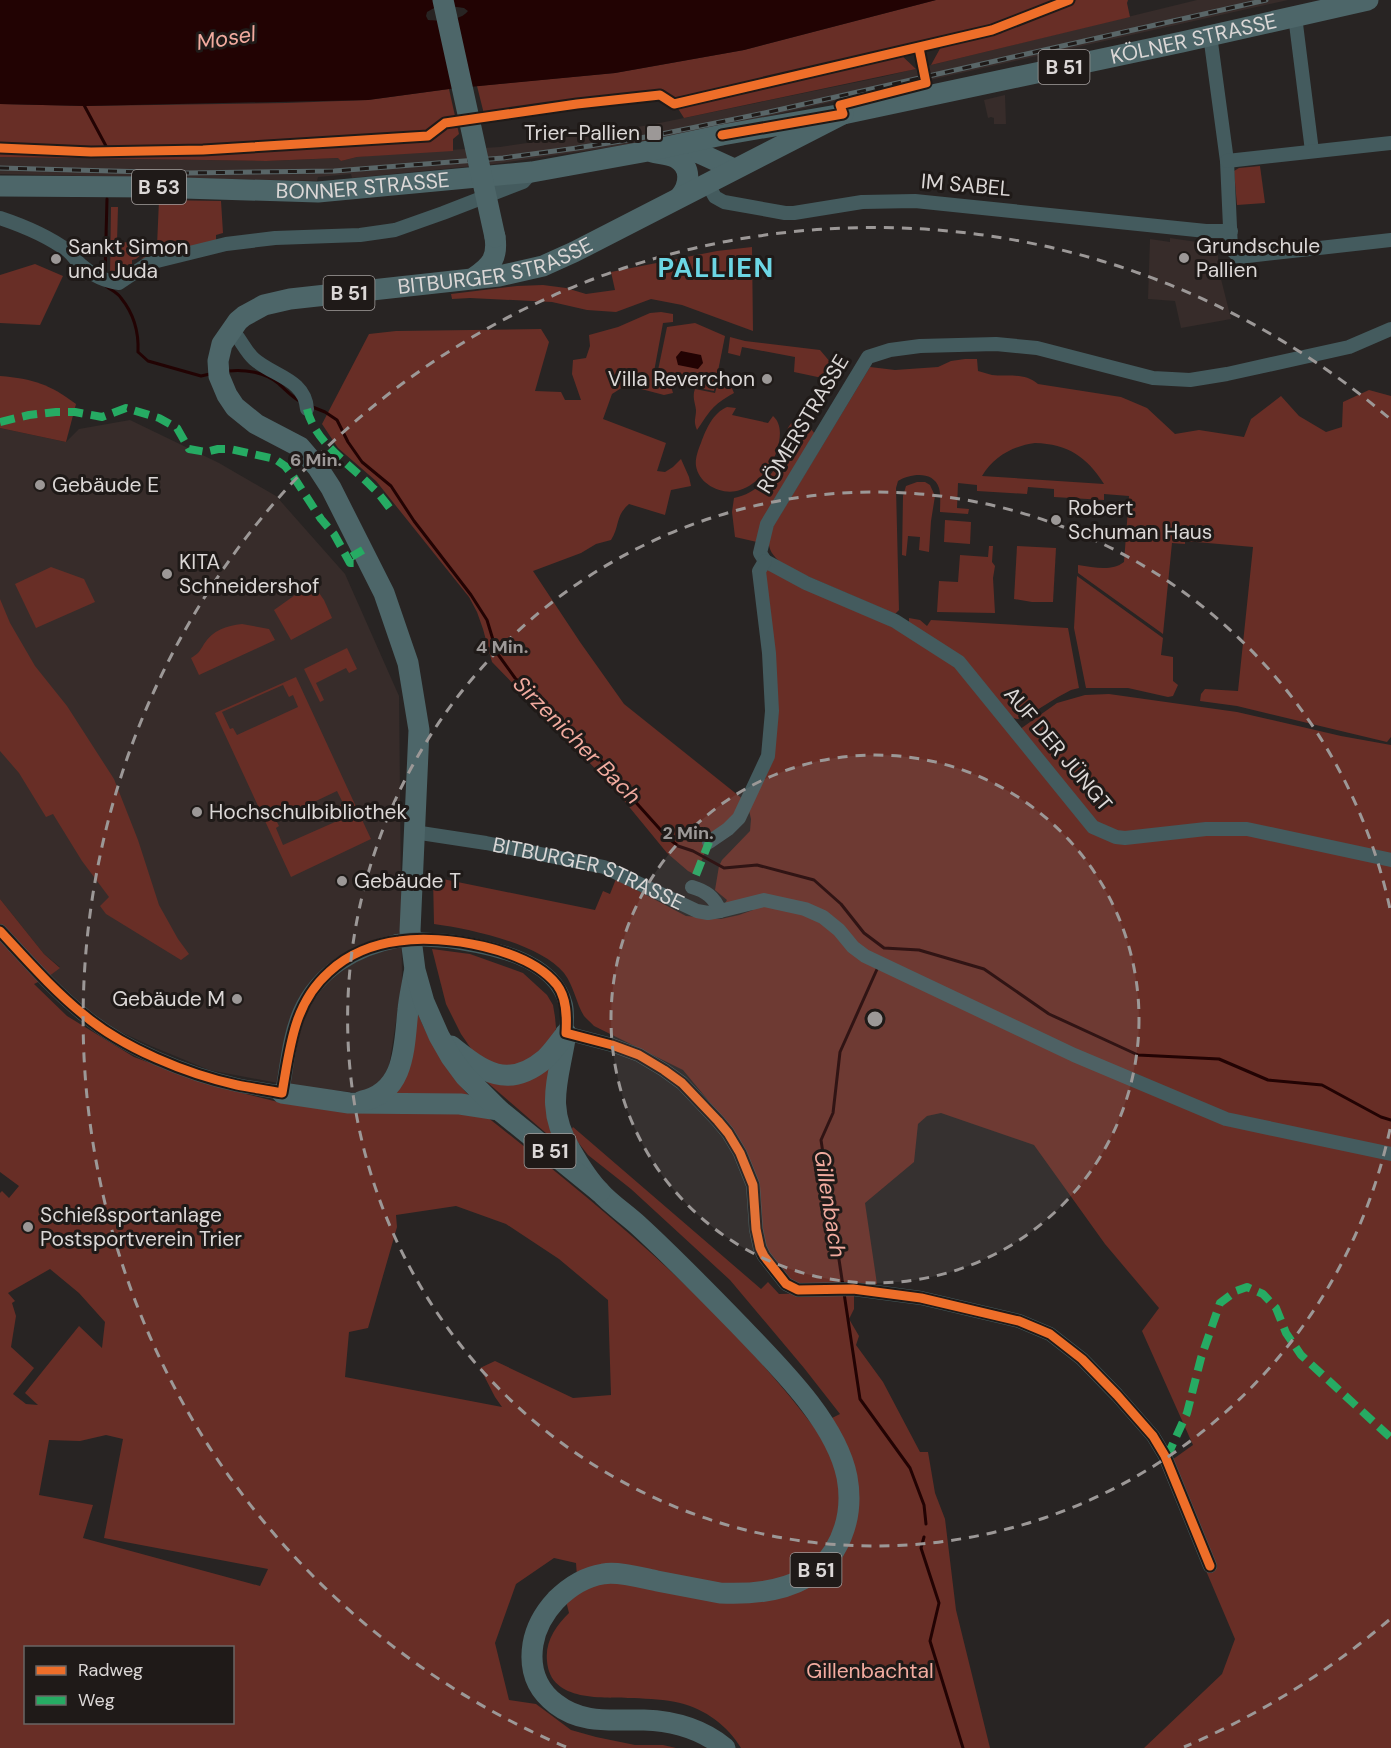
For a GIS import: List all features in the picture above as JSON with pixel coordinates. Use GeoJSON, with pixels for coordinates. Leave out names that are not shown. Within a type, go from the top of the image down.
{"type":"FeatureCollection","features":[{"type":"Feature","properties":{"kind":"main road"},"geometry":{"type":"LineString","coordinates":[[443,0],[495,237],[496,250],[493,260],[475,278]]}},
{"type":"Feature","properties":{"kind":"main road","name":"KÖLNER STRASSE"},"geometry":{"type":"LineString","coordinates":[[843,114],[1368,0]]}},
{"type":"Feature","properties":{"kind":"main road","name":"BONNER STRASSE"},"geometry":{"type":"LineString","coordinates":[[0,186],[151,187],[318,192],[532,172],[843,114]]}},
{"type":"Feature","properties":{"kind":"main road","name":"BITBURGER STRASSE"},"geometry":{"type":"LineString","coordinates":[[600,1192],[499,1110],[465,1076],[439,1036],[424,1002],[415,970],[410,931],[419,730],[408,663],[384,593],[331,488],[300,447],[256,424],[235,407],[219,376],[218,361],[222,344],[231,329],[255,309],[290,299],[499,276],[525,271],[574,252],[843,114]]}},
{"type":"Feature","properties":{"kind":"main road"},"geometry":{"type":"LineString","coordinates":[[658,149],[681,148],[699,153],[734,170],[742,157],[742,149],[734,140],[722,135]]}},
{"type":"Feature","properties":{"kind":"main road"},"geometry":{"type":"LineString","coordinates":[[658,149],[685,166],[688,181],[680,197]]}},
{"type":"Feature","properties":{"kind":"main road"},"geometry":{"type":"LineString","coordinates":[[495,237],[505,261],[525,271]]}},
{"type":"Feature","properties":{"kind":"main road"},"geometry":{"type":"LineString","coordinates":[[349,1103],[372,1099],[387,1088],[399,1070],[406,1042],[408,1009],[415,970]]}},
{"type":"Feature","properties":{"kind":"main road"},"geometry":{"type":"LineString","coordinates":[[439,1036],[468,1060],[487,1071],[500,1075],[518,1075],[547,1058],[566,1033]]}},
{"type":"Feature","properties":{"kind":"main road"},"geometry":{"type":"LineString","coordinates":[[566,1033],[556,1086],[555,1109],[563,1136],[600,1192]]}},
{"type":"Feature","properties":{"kind":"main road"},"geometry":{"type":"LineString","coordinates":[[282,1093],[349,1103],[460,1104],[499,1110]]}},
{"type":"Feature","properties":{"kind":"main road","name":"B 51"},"geometry":{"type":"LineString","coordinates":[[600,1192],[696,1280],[808,1401],[828,1430],[847,1476],[849,1515],[845,1530],[831,1555],[808,1576],[790,1585],[771,1590],[720,1593],[606,1573],[589,1578],[566,1591],[547,1610],[539,1623],[531,1653],[535,1676],[537,1683],[556,1704],[586,1718],[678,1724],[699,1731],[724,1748]]}},
{"type":"Feature","properties":{"kind":"street"},"geometry":{"type":"LineString","coordinates":[[1295,16],[1312,152]]}},
{"type":"Feature","properties":{"kind":"street"},"geometry":{"type":"LineString","coordinates":[[1210,35],[1227,161],[1231,249],[1239,257],[1391,240]]}},
{"type":"Feature","properties":{"kind":"street"},"geometry":{"type":"LineString","coordinates":[[1227,161],[1391,143]]}},
{"type":"Feature","properties":{"kind":"street"},"geometry":{"type":"LineString","coordinates":[[0,218],[29,228],[68,251],[94,275],[119,283],[150,263],[226,244],[275,238],[360,235],[395,230],[514,186],[523,182],[532,172]]}},
{"type":"Feature","properties":{"kind":"street","name":"IM SABEL"},"geometry":{"type":"LineString","coordinates":[[707,183],[715,197],[729,204],[785,213],[862,201],[915,201],[1206,231],[1231,231]]}},
{"type":"Feature","properties":{"kind":"street"},"geometry":{"type":"LineString","coordinates":[[231,329],[256,361],[291,380],[301,392],[307,406]]}},
{"type":"Feature","properties":{"kind":"street","name":"RÖMERSTRASSE"},"geometry":{"type":"LineString","coordinates":[[709,842],[739,818],[768,756],[772,711],[769,653],[759,571],[765,561],[760,553],[767,524],[868,357],[890,350],[920,346],[996,344],[1037,348],[1153,378],[1190,380],[1349,347],[1391,330]]}},
{"type":"Feature","properties":{"kind":"street","name":"AUF DER JÜNGT"},"geometry":{"type":"LineString","coordinates":[[765,561],[806,583],[895,621],[959,662],[1093,827],[1116,837],[1125,838],[1206,829],[1247,829],[1391,860]]}},
{"type":"Feature","properties":{"kind":"street","name":"BITBURGER STRASSE"},"geometry":{"type":"LineString","coordinates":[[414,832],[486,843],[604,867],[697,911],[708,913],[720,911],[711,896],[694,881],[683,895],[673,899]]}},
{"type":"Feature","properties":{"kind":"street"},"geometry":{"type":"LineString","coordinates":[[720,911],[764,900],[806,909],[823,917],[839,930],[853,948],[865,956],[1074,1055],[1226,1119],[1391,1154]]}},
{"type":"Feature","properties":{"kind":"street"},"geometry":{"type":"LineString","coordinates":[[0,931],[51,987],[97,1026],[137,1049],[205,1077],[282,1093],[295,1026],[307,998],[328,973],[345,959],[366,949],[416,939],[473,945],[507,953],[529,963],[558,986],[566,1005],[566,1033],[639,1055],[682,1083],[728,1133],[740,1153],[753,1185],[758,1240],[764,1256],[786,1284],[798,1290],[853,1289],[932,1301],[1019,1321],[1050,1334],[1089,1366],[1118,1395],[1153,1436],[1165,1456],[1210,1566]]}},
{"type":"Feature","properties":{"kind":"shaded area"},"geometry":{"type":"Polygon","coordinates":[[[1197,0],[1288,0],[653,141],[494,164],[352,178],[351,174],[318,177],[317,181],[0,174],[0,157],[266,161],[339,158],[341,161],[397,153],[500,147],[650,125],[882,77],[1197,0]]]}},
{"type":"Feature","properties":{"kind":"shaded area"},"geometry":{"type":"Polygon","coordinates":[[[1005,95],[1006,124],[994,124],[994,118],[988,118],[984,100],[1005,95]]]}},
{"type":"Feature","properties":{"kind":"shaded area"},"geometry":{"type":"Polygon","coordinates":[[[1170,238],[1217,245],[1219,271],[1231,319],[1181,328],[1175,301],[1148,299],[1150,239],[1170,242],[1170,238]]]}},
{"type":"Feature","properties":{"kind":"shaded area"},"geometry":{"type":"Polygon","coordinates":[[[130,420],[219,463],[276,496],[345,574],[399,696],[402,983],[387,1079],[362,1093],[299,1087],[209,1070],[99,1022],[48,977],[60,967],[44,954],[0,899],[0,428],[66,442],[79,429],[130,420]]]}},
{"type":"Feature","properties":{"kind":"green space"},"geometry":{"type":"Polygon","coordinates":[[[936,0],[1061,0],[992,26],[897,50],[675,99],[661,93],[579,99],[484,114],[477,86],[615,73],[744,50],[936,0]]]}},
{"type":"Feature","properties":{"kind":"green space"},"geometry":{"type":"Polygon","coordinates":[[[1076,0],[1128,0],[1130,17],[931,65],[942,45],[983,34],[989,36],[1002,33],[1004,29],[1076,0]]]}},
{"type":"Feature","properties":{"kind":"green space"},"geometry":{"type":"Polygon","coordinates":[[[900,54],[916,69],[684,118],[677,107],[690,102],[698,105],[701,101],[867,62],[871,64],[873,60],[900,54]]]}},
{"type":"Feature","properties":{"kind":"green space"},"geometry":{"type":"Polygon","coordinates":[[[449,89],[459,134],[453,139],[453,151],[357,157],[341,161],[338,158],[266,161],[0,157],[0,104],[85,106],[286,103],[368,100],[449,89]]]}},
{"type":"Feature","properties":{"kind":"green space"},"geometry":{"type":"Polygon","coordinates":[[[1260,166],[1265,203],[1237,205],[1234,171],[1239,168],[1260,166]]]}},
{"type":"Feature","properties":{"kind":"green space"},"geometry":{"type":"Polygon","coordinates":[[[159,200],[221,201],[223,233],[216,235],[216,243],[141,259],[157,246],[159,200]]]}},
{"type":"Feature","properties":{"kind":"green space"},"geometry":{"type":"Polygon","coordinates":[[[111,207],[118,207],[117,242],[155,243],[132,260],[132,264],[126,266],[126,274],[110,278],[111,207]]]}},
{"type":"Feature","properties":{"kind":"green space"},"geometry":{"type":"Polygon","coordinates":[[[752,247],[753,331],[682,305],[651,299],[616,312],[587,310],[552,302],[452,299],[451,294],[543,285],[586,294],[615,290],[611,272],[717,251],[752,247]]]}},
{"type":"Feature","properties":{"kind":"green space"},"geometry":{"type":"Polygon","coordinates":[[[35,264],[63,276],[40,325],[0,323],[0,275],[35,264]]]}},
{"type":"Feature","properties":{"kind":"green space"},"geometry":{"type":"Polygon","coordinates":[[[650,313],[673,314],[673,322],[663,323],[653,377],[656,384],[671,386],[673,393],[664,395],[626,385],[612,394],[603,419],[666,443],[657,471],[665,472],[681,459],[691,486],[671,490],[665,515],[629,504],[620,517],[611,540],[596,544],[581,553],[533,571],[624,704],[744,800],[736,817],[709,842],[696,875],[667,853],[612,786],[492,662],[477,612],[469,597],[376,481],[338,448],[322,424],[369,334],[396,331],[541,329],[549,342],[535,391],[561,392],[565,400],[581,400],[572,374],[573,360],[586,358],[590,346],[589,335],[618,327],[650,313]]]}},
{"type":"Feature","properties":{"kind":"green space"},"geometry":{"type":"Polygon","coordinates":[[[695,323],[725,336],[714,391],[656,380],[667,327],[695,323]]]}},
{"type":"Feature","properties":{"kind":"green space"},"geometry":{"type":"Polygon","coordinates":[[[730,337],[745,341],[820,350],[831,363],[827,379],[794,372],[795,357],[742,347],[740,356],[728,353],[730,337]]]}},
{"type":"Feature","properties":{"kind":"green space"},"geometry":{"type":"Polygon","coordinates":[[[977,359],[978,371],[990,375],[1021,376],[1038,384],[1121,397],[1147,408],[1175,434],[1199,430],[1244,437],[1251,419],[1281,396],[1299,416],[1326,432],[1342,427],[1343,402],[1369,390],[1391,396],[1391,737],[1387,742],[1237,706],[1200,701],[1205,689],[1238,691],[1253,547],[1185,541],[1185,544],[1172,543],[1163,634],[1078,573],[1078,565],[1108,568],[1124,562],[1129,496],[1104,494],[1104,500],[1054,497],[1054,489],[1028,487],[1027,494],[977,491],[977,485],[958,483],[957,508],[969,509],[968,514],[940,512],[939,488],[932,478],[915,475],[898,481],[896,488],[899,610],[895,614],[781,563],[769,547],[771,530],[870,367],[895,370],[938,367],[951,361],[977,359]],[[1035,443],[1012,449],[992,463],[982,476],[1104,484],[1091,466],[1076,454],[1047,444],[1035,443]]]}},
{"type":"Feature","properties":{"kind":"green space"},"geometry":{"type":"Polygon","coordinates":[[[0,376],[41,384],[76,404],[66,442],[0,428],[0,376]]]}},
{"type":"Feature","properties":{"kind":"green space"},"geometry":{"type":"Polygon","coordinates":[[[724,379],[734,393],[712,409],[697,430],[695,389],[715,393],[718,382],[724,379]]]}},
{"type":"Feature","properties":{"kind":"green space"},"geometry":{"type":"Polygon","coordinates":[[[727,407],[736,408],[732,415],[768,423],[773,416],[779,424],[780,431],[777,450],[766,471],[747,487],[733,491],[719,490],[707,484],[698,473],[696,466],[698,452],[708,427],[714,417],[727,407]]]}},
{"type":"Feature","properties":{"kind":"green space"},"geometry":{"type":"Polygon","coordinates":[[[797,419],[804,420],[815,434],[757,542],[735,537],[732,512],[734,498],[758,487],[771,474],[783,451],[787,429],[797,419]]]}},
{"type":"Feature","properties":{"kind":"green space"},"geometry":{"type":"Polygon","coordinates":[[[917,482],[930,485],[935,496],[929,552],[919,550],[920,537],[908,536],[906,556],[902,555],[903,496],[906,486],[917,482]]]}},
{"type":"Feature","properties":{"kind":"green space"},"geometry":{"type":"Polygon","coordinates":[[[945,520],[971,522],[970,544],[944,542],[945,520]]]}},
{"type":"Feature","properties":{"kind":"green space"},"geometry":{"type":"Polygon","coordinates":[[[989,546],[993,546],[992,562],[995,566],[993,578],[995,613],[937,612],[939,581],[958,582],[960,555],[988,557],[989,546]]]}},
{"type":"Feature","properties":{"kind":"green space"},"geometry":{"type":"Polygon","coordinates":[[[1017,546],[1056,548],[1053,602],[1014,599],[1017,546]]]}},
{"type":"Feature","properties":{"kind":"green space"},"geometry":{"type":"Polygon","coordinates":[[[765,561],[959,662],[1016,732],[1057,703],[1085,695],[1109,694],[1237,712],[1391,745],[1391,1748],[1144,1748],[1222,1674],[1235,1639],[1162,1467],[1193,1445],[1142,1331],[1159,1308],[1105,1244],[1034,1145],[941,1113],[927,1116],[918,1124],[914,1162],[865,1203],[877,1284],[797,1286],[786,1276],[767,1251],[731,1128],[683,1070],[594,1026],[584,1016],[564,973],[539,954],[504,939],[434,924],[433,877],[595,910],[603,891],[610,894],[616,879],[686,916],[721,919],[753,910],[753,904],[720,911],[727,900],[715,890],[722,860],[750,831],[751,819],[748,806],[774,751],[765,561]]]}},
{"type":"Feature","properties":{"kind":"green space"},"geometry":{"type":"Polygon","coordinates":[[[51,567],[84,579],[95,602],[36,628],[15,584],[51,567]]]}},
{"type":"Feature","properties":{"kind":"green space"},"geometry":{"type":"Polygon","coordinates":[[[1077,576],[1163,638],[1161,655],[1173,657],[1173,681],[1178,685],[1173,696],[1168,697],[1128,688],[1086,688],[1074,628],[1077,576]]]}},
{"type":"Feature","properties":{"kind":"green space"},"geometry":{"type":"Polygon","coordinates":[[[312,583],[324,600],[332,618],[291,640],[274,610],[312,583]]]}},
{"type":"Feature","properties":{"kind":"green space"},"geometry":{"type":"Polygon","coordinates":[[[0,599],[10,623],[35,666],[67,706],[114,779],[138,840],[159,905],[189,954],[181,960],[106,914],[100,906],[109,897],[82,861],[53,814],[46,817],[19,773],[0,751],[0,599]]]}},
{"type":"Feature","properties":{"kind":"green space"},"geometry":{"type":"Polygon","coordinates":[[[909,618],[920,620],[927,626],[931,620],[1068,628],[1079,688],[1058,697],[1024,718],[1010,717],[909,625],[909,618]]]}},
{"type":"Feature","properties":{"kind":"green space"},"geometry":{"type":"Polygon","coordinates":[[[242,624],[269,629],[275,640],[199,675],[191,658],[216,632],[242,624]]]}},
{"type":"Feature","properties":{"kind":"green space"},"geometry":{"type":"Polygon","coordinates":[[[347,648],[357,669],[349,673],[346,668],[316,683],[324,700],[320,702],[304,669],[347,648]]]}},
{"type":"Feature","properties":{"kind":"green space"},"geometry":{"type":"Polygon","coordinates":[[[296,677],[371,839],[291,877],[215,713],[296,677]],[[283,685],[222,712],[230,729],[233,728],[237,735],[298,707],[293,695],[289,697],[283,685]],[[337,791],[276,820],[279,826],[276,828],[283,845],[344,818],[339,806],[343,803],[337,791]]]}},
{"type":"Feature","properties":{"kind":"green space","name":"Gillenbachtal"},"geometry":{"type":"Polygon","coordinates":[[[0,899],[44,954],[60,968],[34,984],[67,1016],[134,1057],[185,1076],[286,1104],[461,1110],[487,1117],[661,1262],[741,1341],[814,1427],[840,1414],[730,1280],[631,1189],[588,1155],[570,1132],[573,1127],[761,1289],[768,1282],[779,1294],[854,1292],[854,1309],[849,1319],[859,1336],[856,1345],[883,1382],[920,1452],[928,1452],[935,1493],[945,1519],[956,1610],[990,1748],[741,1748],[723,1726],[707,1714],[689,1706],[657,1699],[594,1697],[568,1691],[550,1675],[547,1654],[552,1634],[569,1613],[565,1597],[578,1590],[576,1563],[554,1558],[516,1584],[495,1643],[509,1700],[536,1704],[571,1730],[635,1745],[663,1745],[676,1748],[0,1748],[0,1193],[2,1191],[9,1198],[19,1186],[0,1172],[0,899]],[[456,1206],[396,1215],[397,1227],[368,1328],[349,1332],[345,1377],[502,1407],[480,1368],[495,1361],[573,1398],[611,1395],[608,1300],[559,1259],[506,1224],[456,1206]],[[50,1269],[8,1293],[15,1301],[12,1303],[16,1316],[11,1347],[34,1368],[13,1394],[26,1404],[38,1405],[25,1393],[79,1326],[102,1348],[105,1322],[79,1293],[50,1269]],[[106,1435],[80,1441],[49,1440],[39,1495],[93,1505],[83,1538],[260,1586],[268,1569],[104,1538],[123,1439],[106,1435]]]}},
{"type":"Feature","properties":{"kind":"green space"},"geometry":{"type":"Polygon","coordinates":[[[432,949],[470,954],[523,973],[547,995],[553,1005],[556,1028],[554,1038],[529,1064],[502,1068],[474,1053],[461,1034],[446,1004],[432,949]]]}},
{"type":"Feature","properties":{"kind":"green space"},"geometry":{"type":"Polygon","coordinates":[[[416,1009],[440,1057],[472,1099],[384,1098],[416,1009]]]}},
{"type":"Feature","properties":{"kind":"green space"},"geometry":{"type":"Polygon","coordinates":[[[556,1056],[555,1132],[547,1134],[481,1077],[556,1056]]]}},
{"type":"Feature","properties":{"kind":"water","name":"Mosel"},"geometry":{"type":"Polygon","coordinates":[[[0,0],[936,0],[744,50],[615,73],[449,89],[368,100],[85,106],[0,104],[0,0]],[[434,8],[427,12],[426,16],[428,20],[455,19],[468,11],[464,8],[434,8]]]}},
{"type":"Feature","properties":{"kind":"water"},"geometry":{"type":"Polygon","coordinates":[[[681,351],[701,355],[703,363],[698,369],[678,365],[676,357],[681,351]]]}},
{"type":"Feature","properties":{"kind":"waterway","name":"Sirzenicher Bach"},"geometry":{"type":"LineString","coordinates":[[84,105],[106,146]]}},
{"type":"Feature","properties":{"kind":"waterway","name":"Sirzenicher Bach"},"geometry":{"type":"LineString","coordinates":[[105,275],[107,199]]}},
{"type":"Feature","properties":{"kind":"waterway","name":"Sirzenicher Bach"},"geometry":{"type":"LineString","coordinates":[[106,286],[120,296],[129,310],[138,337],[138,352],[148,361],[201,376],[210,374]]}},
{"type":"Feature","properties":{"kind":"waterway","name":"Sirzenicher Bach"},"geometry":{"type":"LineString","coordinates":[[228,371],[241,370],[261,374],[274,380],[301,402]]}},
{"type":"Feature","properties":{"kind":"waterway","name":"Sirzenicher Bach"},"geometry":{"type":"LineString","coordinates":[[310,406],[337,420],[348,442],[362,462],[391,486],[414,521],[471,595],[487,620],[497,653],[515,678],[598,756],[613,777],[667,837],[678,846],[693,851],[724,868],[757,865],[814,880],[841,904],[864,933],[884,948],[919,950],[984,969],[1049,1014],[1138,1055],[1219,1059],[1268,1080],[1322,1085],[1381,1117],[1391,1120]]}},
{"type":"Feature","properties":{"kind":"waterway","name":"Gillenbach"},"geometry":{"type":"LineString","coordinates":[[843,1286],[821,1140],[833,1113],[840,1052],[878,967]]}},
{"type":"Feature","properties":{"kind":"waterway","name":"Gillenbach"},"geometry":{"type":"LineString","coordinates":[[844,1293],[860,1399],[910,1468],[924,1505],[926,1524]]}},
{"type":"Feature","properties":{"kind":"waterway","name":"Gillenbach"},"geometry":{"type":"LineString","coordinates":[[924,1537],[921,1548],[939,1603],[930,1641],[963,1748]]}},
{"type":"Feature","properties":{"kind":"railway"},"geometry":{"type":"LineString","coordinates":[[0,168],[186,173],[334,171],[503,158],[652,136],[769,112],[1266,0]]}},
{"type":"Feature","properties":{"kind":"marked path"},"geometry":{"type":"LineString","coordinates":[[0,422],[56,412],[75,412],[102,417],[126,408],[159,418],[177,428],[189,449],[206,452],[230,449],[275,459],[293,476],[321,519],[334,534],[350,563],[354,563],[351,557],[363,550]]}},
{"type":"Feature","properties":{"kind":"marked path"},"geometry":{"type":"LineString","coordinates":[[307,409],[311,421],[325,442],[375,490],[393,512]]}},
{"type":"Feature","properties":{"kind":"marked path"},"geometry":{"type":"LineString","coordinates":[[696,875],[709,842]]}},
{"type":"Feature","properties":{"kind":"marked path"},"geometry":{"type":"LineString","coordinates":[[1165,1456],[1187,1413],[1201,1358],[1220,1303],[1236,1291],[1247,1287],[1263,1294],[1276,1308],[1286,1333],[1301,1355],[1391,1438]]}},
{"type":"Feature","properties":{"kind":"cycle path"},"geometry":{"type":"LineString","coordinates":[[0,148],[91,152],[203,150],[428,136],[445,123],[577,104],[660,95],[674,104],[992,30],[1069,0]]}},
{"type":"Feature","properties":{"kind":"cycle path"},"geometry":{"type":"LineString","coordinates":[[722,135],[843,114],[840,105],[926,83],[919,48]]}},
{"type":"Feature","properties":{"kind":"cycle path"},"geometry":{"type":"LineString","coordinates":[[0,931],[40,974],[84,1015],[136,1049],[197,1074],[237,1085],[282,1093],[291,1043],[300,1012],[317,985],[329,972],[353,955],[390,942],[417,939],[461,942],[506,953],[526,962],[544,972],[560,990],[566,1008],[566,1033],[639,1055],[664,1070],[682,1083],[728,1133],[740,1153],[753,1185],[756,1229],[760,1248],[786,1284],[798,1290],[853,1289],[921,1298],[1019,1321],[1050,1334],[1082,1359],[1153,1436],[1165,1456],[1210,1566]]}},
{"type":"Feature","properties":{"kind":"place","name":"Trier-Pallien"},"geometry":{"type":"Point","coordinates":[654,133]}},
{"type":"Feature","properties":{"kind":"place","name":"Grundschule Pallien"},"geometry":{"type":"Point","coordinates":[1184,258]}},
{"type":"Feature","properties":{"kind":"place","name":"Sankt Simon und Juda"},"geometry":{"type":"Point","coordinates":[56,259]}},
{"type":"Feature","properties":{"kind":"place","name":"Villa Reverchon"},"geometry":{"type":"Point","coordinates":[767,379]}},
{"type":"Feature","properties":{"kind":"place","name":"Gebäude E"},"geometry":{"type":"Point","coordinates":[40,485]}},
{"type":"Feature","properties":{"kind":"place","name":"Robert Schuman Haus"},"geometry":{"type":"Point","coordinates":[1056,520]}},
{"type":"Feature","properties":{"kind":"place","name":"KITA Schneidershof"},"geometry":{"type":"Point","coordinates":[167,574]}},
{"type":"Feature","properties":{"kind":"place","name":"Hochschulbibliothek"},"geometry":{"type":"Point","coordinates":[197,812]}},
{"type":"Feature","properties":{"kind":"place","name":"Gebäude T"},"geometry":{"type":"Point","coordinates":[342,881]}},
{"type":"Feature","properties":{"kind":"place","name":"Gebäude M"},"geometry":{"type":"Point","coordinates":[237,999]}},
{"type":"Feature","properties":{"kind":"place","name":"Schießsportanlage Postsportverein Trier"},"geometry":{"type":"Point","coordinates":[28,1227]}},
{"type":"Feature","properties":{"kind":"district","name":"PALLIEN"},"geometry":{"type":"Point","coordinates":[716,267]}}]}
